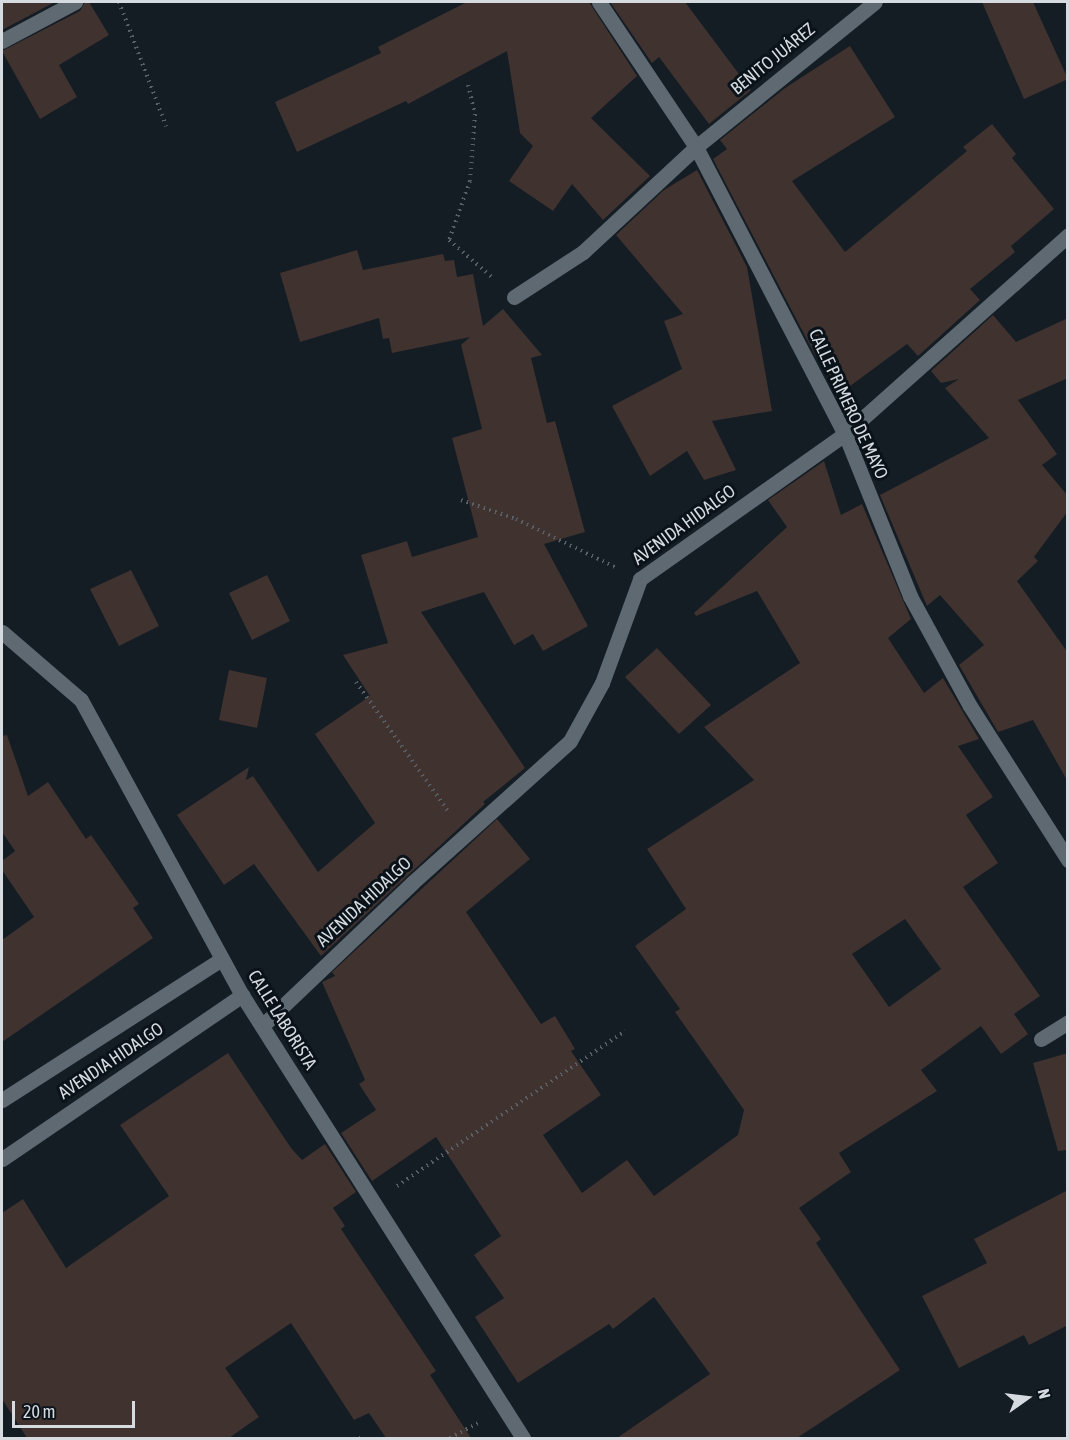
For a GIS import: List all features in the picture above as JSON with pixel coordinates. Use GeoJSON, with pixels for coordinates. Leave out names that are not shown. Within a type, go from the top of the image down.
{"type":"FeatureCollection","features":[{"type":"Feature","properties":{"kind":"street"},"geometry":{"type":"LineString","coordinates":[[2,41],[75,2]]}},
{"type":"Feature","properties":{"kind":"street","name":"CALLE PRIMERO DE MAYO"},"geometry":{"type":"LineString","coordinates":[[599,2],[696,147],[845,434],[910,596],[970,706],[1068,860]]}},
{"type":"Feature","properties":{"kind":"street","name":"BENITO JUÁREZ"},"geometry":{"type":"LineString","coordinates":[[514,297],[583,252],[696,147],[875,2]]}},
{"type":"Feature","properties":{"kind":"street","name":"AVENIDA HIDALGO"},"geometry":{"type":"LineString","coordinates":[[262,1026],[570,741],[602,683],[640,579],[845,434],[1068,235]]}},
{"type":"Feature","properties":{"kind":"street","name":"CALLE LABORISTA"},"geometry":{"type":"LineString","coordinates":[[2,632],[81,700],[242,995],[522,1438]]}},
{"type":"Feature","properties":{"kind":"street","name":"AVENDIA HIDALGO"},"geometry":{"type":"LineString","coordinates":[[2,1100],[222,959]]}},
{"type":"Feature","properties":{"kind":"street","name":"AVENDIA HIDALGO"},"geometry":{"type":"LineString","coordinates":[[2,1160],[242,995]]}},
{"type":"Feature","properties":{"kind":"street"},"geometry":{"type":"LineString","coordinates":[[1041,1039],[1068,1022]]}},
{"type":"Feature","properties":{"kind":"path"},"geometry":{"type":"LineString","coordinates":[[119,2],[166,126]]}},
{"type":"Feature","properties":{"kind":"path"},"geometry":{"type":"LineString","coordinates":[[468,86],[475,114],[470,180],[448,240],[514,297]]}},
{"type":"Feature","properties":{"kind":"path"},"geometry":{"type":"LineString","coordinates":[[461,500],[516,519],[640,579]]}},
{"type":"Feature","properties":{"kind":"path"},"geometry":{"type":"LineString","coordinates":[[356,682],[466,836]]}},
{"type":"Feature","properties":{"kind":"path"},"geometry":{"type":"LineString","coordinates":[[372,1203],[625,1031]]}},
{"type":"Feature","properties":{"kind":"path"},"geometry":{"type":"LineString","coordinates":[[359,1438],[364,1438]]}},
{"type":"Feature","properties":{"kind":"building"},"geometry":{"type":"Polygon","coordinates":[[[2,2],[55,2],[2,30],[2,2]]]}},
{"type":"Feature","properties":{"kind":"building"},"geometry":{"type":"Polygon","coordinates":[[[85,2],[89,2],[109,35],[59,65],[77,97],[40,119],[2,51],[80,11],[85,2]]]}},
{"type":"Feature","properties":{"kind":"building"},"geometry":{"type":"Polygon","coordinates":[[[467,2],[589,2],[637,76],[591,118],[650,176],[603,220],[572,184],[553,211],[509,181],[533,146],[520,133],[507,51],[408,104],[406,101],[297,152],[275,102],[381,53],[378,47],[467,2]]]}},
{"type":"Feature","properties":{"kind":"building"},"geometry":{"type":"Polygon","coordinates":[[[610,2],[685,2],[751,90],[709,124],[659,57],[652,63],[610,2]]]}},
{"type":"Feature","properties":{"kind":"building"},"geometry":{"type":"Polygon","coordinates":[[[982,2],[1033,2],[1068,79],[1024,99],[982,2]]]}},
{"type":"Feature","properties":{"kind":"building"},"geometry":{"type":"Polygon","coordinates":[[[850,46],[895,117],[792,181],[845,252],[967,151],[963,147],[992,124],[1016,154],[1012,158],[1054,209],[1011,246],[1015,252],[970,289],[980,300],[918,356],[907,344],[842,392],[815,355],[713,159],[727,149],[720,140],[785,88],[850,46]]]}},
{"type":"Feature","properties":{"kind":"building"},"geometry":{"type":"Polygon","coordinates":[[[697,170],[747,267],[772,411],[712,421],[736,470],[704,480],[687,451],[650,476],[612,406],[682,369],[664,321],[683,314],[616,235],[664,190],[697,170]]]}},
{"type":"Feature","properties":{"kind":"building"},"geometry":{"type":"Polygon","coordinates":[[[357,250],[363,270],[443,254],[445,261],[454,260],[457,277],[473,274],[483,326],[503,309],[542,355],[531,358],[547,423],[555,421],[585,532],[544,544],[588,626],[543,651],[533,634],[514,645],[484,592],[421,612],[525,768],[483,802],[485,804],[321,956],[254,864],[224,885],[177,815],[249,767],[246,780],[253,776],[318,872],[375,823],[315,734],[370,696],[343,655],[388,643],[361,555],[407,541],[412,557],[478,537],[452,438],[482,429],[461,345],[470,337],[392,353],[389,338],[383,339],[379,318],[300,342],[280,273],[357,250]]]}},
{"type":"Feature","properties":{"kind":"building"},"geometry":{"type":"Polygon","coordinates":[[[993,315],[1016,342],[1068,318],[1068,378],[1018,400],[1057,454],[1042,465],[1068,496],[1068,511],[1034,557],[1038,561],[1017,581],[1068,653],[1068,782],[1033,720],[998,732],[959,665],[984,645],[940,595],[927,606],[880,495],[989,438],[945,388],[959,379],[941,383],[931,371],[993,315]]]}},
{"type":"Feature","properties":{"kind":"building"},"geometry":{"type":"Polygon","coordinates":[[[824,461],[841,515],[862,504],[911,619],[888,638],[924,693],[943,678],[979,739],[958,746],[993,797],[966,815],[998,863],[963,887],[1040,996],[1014,1014],[1028,1034],[1001,1054],[981,1026],[921,1070],[937,1091],[839,1153],[851,1172],[799,1208],[821,1239],[816,1243],[900,1370],[797,1438],[617,1438],[710,1374],[654,1297],[613,1329],[609,1324],[518,1383],[475,1317],[504,1298],[474,1255],[501,1236],[436,1137],[372,1181],[341,1133],[376,1110],[359,1084],[365,1080],[322,982],[335,976],[332,972],[497,819],[530,859],[466,912],[541,1024],[555,1016],[575,1049],[571,1051],[601,1095],[543,1135],[582,1193],[627,1160],[654,1196],[738,1135],[744,1110],[675,1012],[680,1009],[635,946],[686,909],[647,849],[754,780],[704,727],[800,663],[757,591],[696,616],[694,613],[787,527],[768,500],[824,461]],[[905,919],[852,954],[889,1007],[941,969],[905,919]]]}},
{"type":"Feature","properties":{"kind":"building"},"geometry":{"type":"Polygon","coordinates":[[[131,570],[159,626],[119,646],[90,589],[131,570]]]}},
{"type":"Feature","properties":{"kind":"building"},"geometry":{"type":"Polygon","coordinates":[[[267,575],[290,621],[252,640],[229,593],[267,575]]]}},
{"type":"Feature","properties":{"kind":"building"},"geometry":{"type":"Polygon","coordinates":[[[657,648],[711,705],[679,734],[625,677],[657,648]]]}},
{"type":"Feature","properties":{"kind":"building"},"geometry":{"type":"Polygon","coordinates":[[[229,670],[267,678],[257,728],[219,720],[229,670]]]}},
{"type":"Feature","properties":{"kind":"building"},"geometry":{"type":"Polygon","coordinates":[[[7,735],[28,796],[48,782],[86,839],[91,835],[139,904],[133,908],[153,938],[2,1042],[2,940],[34,917],[2,870],[2,861],[15,851],[2,832],[2,736],[7,735]]]}},
{"type":"Feature","properties":{"kind":"building"},"geometry":{"type":"Polygon","coordinates":[[[228,1053],[291,1148],[302,1160],[325,1144],[356,1192],[333,1208],[345,1226],[341,1229],[436,1371],[430,1375],[471,1438],[386,1438],[369,1413],[354,1420],[291,1323],[225,1368],[259,1417],[229,1438],[27,1438],[2,1399],[2,1213],[23,1199],[66,1268],[169,1196],[120,1125],[228,1053]]]}},
{"type":"Feature","properties":{"kind":"building"},"geometry":{"type":"Polygon","coordinates":[[[1068,1053],[1068,1150],[1058,1151],[1033,1063],[1068,1053]]]}},
{"type":"Feature","properties":{"kind":"building"},"geometry":{"type":"Polygon","coordinates":[[[1068,1190],[1068,1325],[1029,1345],[1024,1335],[959,1368],[922,1296],[987,1263],[974,1239],[1068,1190]]]}}]}
